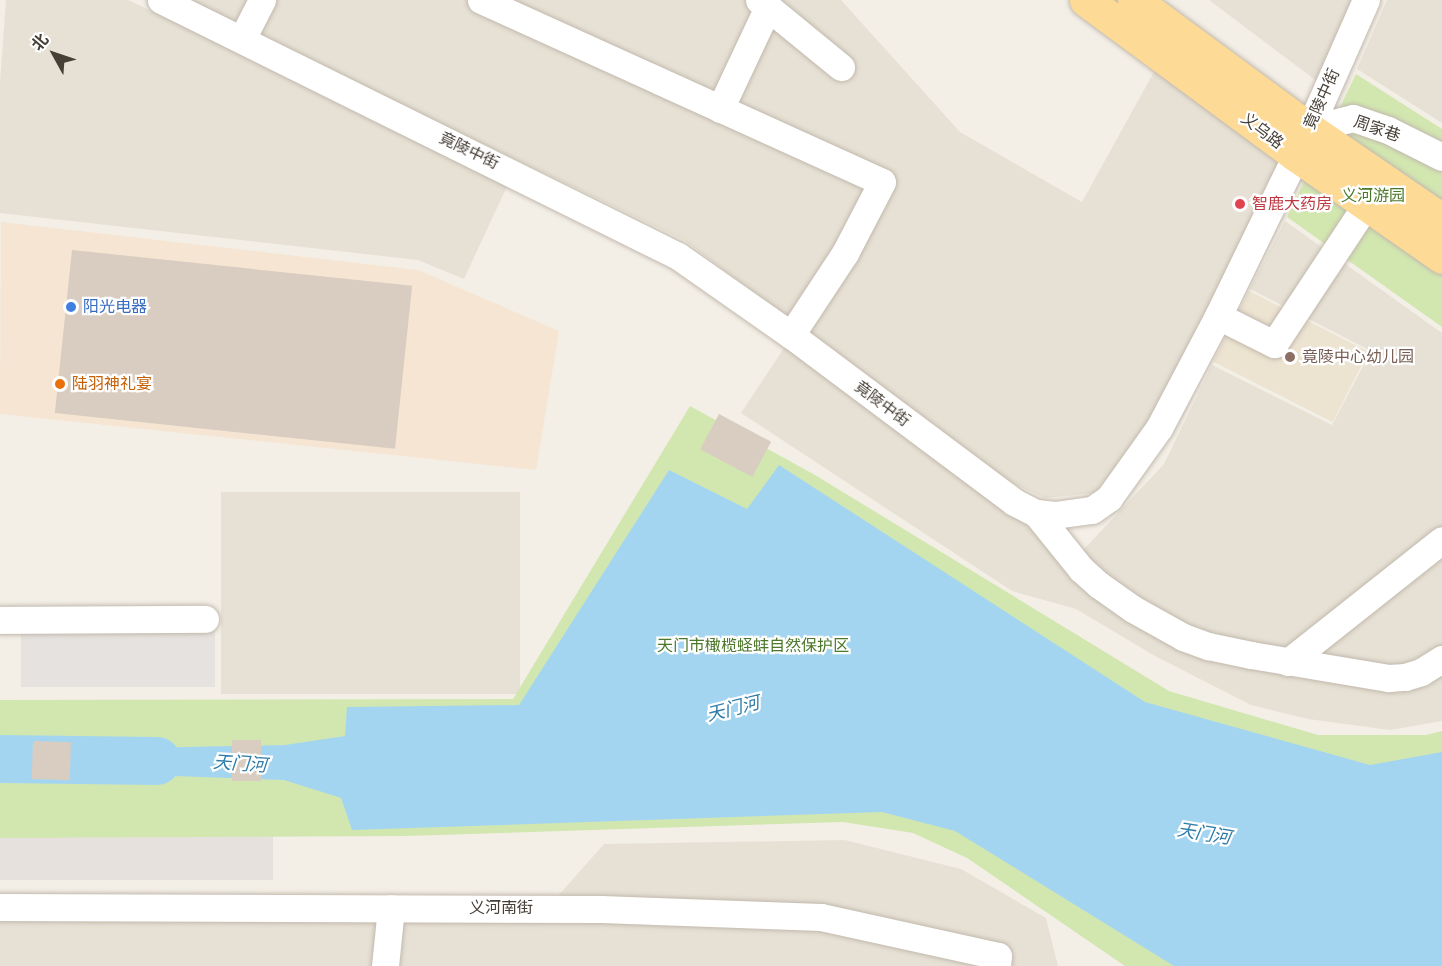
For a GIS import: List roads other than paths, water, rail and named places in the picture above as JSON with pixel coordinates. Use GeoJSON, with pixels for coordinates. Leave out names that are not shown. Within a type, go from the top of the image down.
{"type":"FeatureCollection","features":[{"type":"Feature","properties":{"kind":"main road","name":"义乌路"},"geometry":{"type":"LineString","coordinates":[[1086,0],[1302,142],[1442,220]]}},
{"type":"Feature","properties":{"kind":"main road","name":"义乌路"},"geometry":{"type":"LineString","coordinates":[[1134,0],[1302,142],[1366,204],[1442,257]]}},
{"type":"Feature","properties":{"kind":"street","name":"竟陵中街"},"geometry":{"type":"LineString","coordinates":[[161,0],[654,243],[703,272],[791,335],[994,488],[1036,513],[1075,514],[1092,510],[1109,498],[1159,428],[1218,316],[1302,142],[1366,0]]}},
{"type":"Feature","properties":{"kind":"street"},"geometry":{"type":"LineString","coordinates":[[242,39],[262,0]]}},
{"type":"Feature","properties":{"kind":"street"},"geometry":{"type":"LineString","coordinates":[[481,0],[882,182],[845,253],[791,335]]}},
{"type":"Feature","properties":{"kind":"street"},"geometry":{"type":"LineString","coordinates":[[720,109],[763,4],[841,67]]}},
{"type":"Feature","properties":{"kind":"street","name":"周家巷"},"geometry":{"type":"LineString","coordinates":[[1302,142],[1353,118],[1388,130],[1442,157]]}},
{"type":"Feature","properties":{"kind":"street"},"geometry":{"type":"LineString","coordinates":[[1218,316],[1274,344],[1366,204]]}},
{"type":"Feature","properties":{"kind":"street"},"geometry":{"type":"LineString","coordinates":[[1036,513],[1087,574],[1133,609],[1163,627],[1208,646],[1288,662],[1389,678],[1405,677],[1421,672],[1442,659]]}},
{"type":"Feature","properties":{"kind":"street"},"geometry":{"type":"LineString","coordinates":[[1288,662],[1442,540]]}},
{"type":"Feature","properties":{"kind":"street"},"geometry":{"type":"LineString","coordinates":[[0,620],[205,619]]}},
{"type":"Feature","properties":{"kind":"street","name":"义河南街"},"geometry":{"type":"LineString","coordinates":[[0,907],[601,909],[821,916],[998,961]]}},
{"type":"Feature","properties":{"kind":"street"},"geometry":{"type":"LineString","coordinates":[[385,966],[391,908]]}},
{"type":"Feature","properties":{"kind":"water","name":"天门市橄榄蛏蚌自然保护区"},"geometry":{"type":"Polygon","coordinates":[[[779,465],[1145,702],[1370,765],[1442,752],[1442,966],[1174,966],[955,831],[882,812],[352,830],[341,798],[284,780],[92,773],[92,749],[285,745],[345,736],[347,707],[519,705],[669,470],[747,509],[779,465]]]}},
{"type":"Feature","properties":{"kind":"waterway","name":"天门河"},"geometry":{"type":"LineString","coordinates":[[0,759],[157,761]]}},
{"type":"Feature","properties":{"kind":"place","name":"智鹿大药房"},"geometry":{"type":"Point","coordinates":[1240,204]}},
{"type":"Feature","properties":{"kind":"place","name":"阳光电器"},"geometry":{"type":"Point","coordinates":[71,307]}},
{"type":"Feature","properties":{"kind":"place","name":"竟陵中心幼儿园"},"geometry":{"type":"Point","coordinates":[1290,357]}},
{"type":"Feature","properties":{"kind":"place","name":"陆羽神礼宴"},"geometry":{"type":"Point","coordinates":[60,384]}},
{"type":"Feature","properties":{"kind":"park label","name":"义河游园"},"geometry":{"type":"Point","coordinates":[1373,196]}}]}
